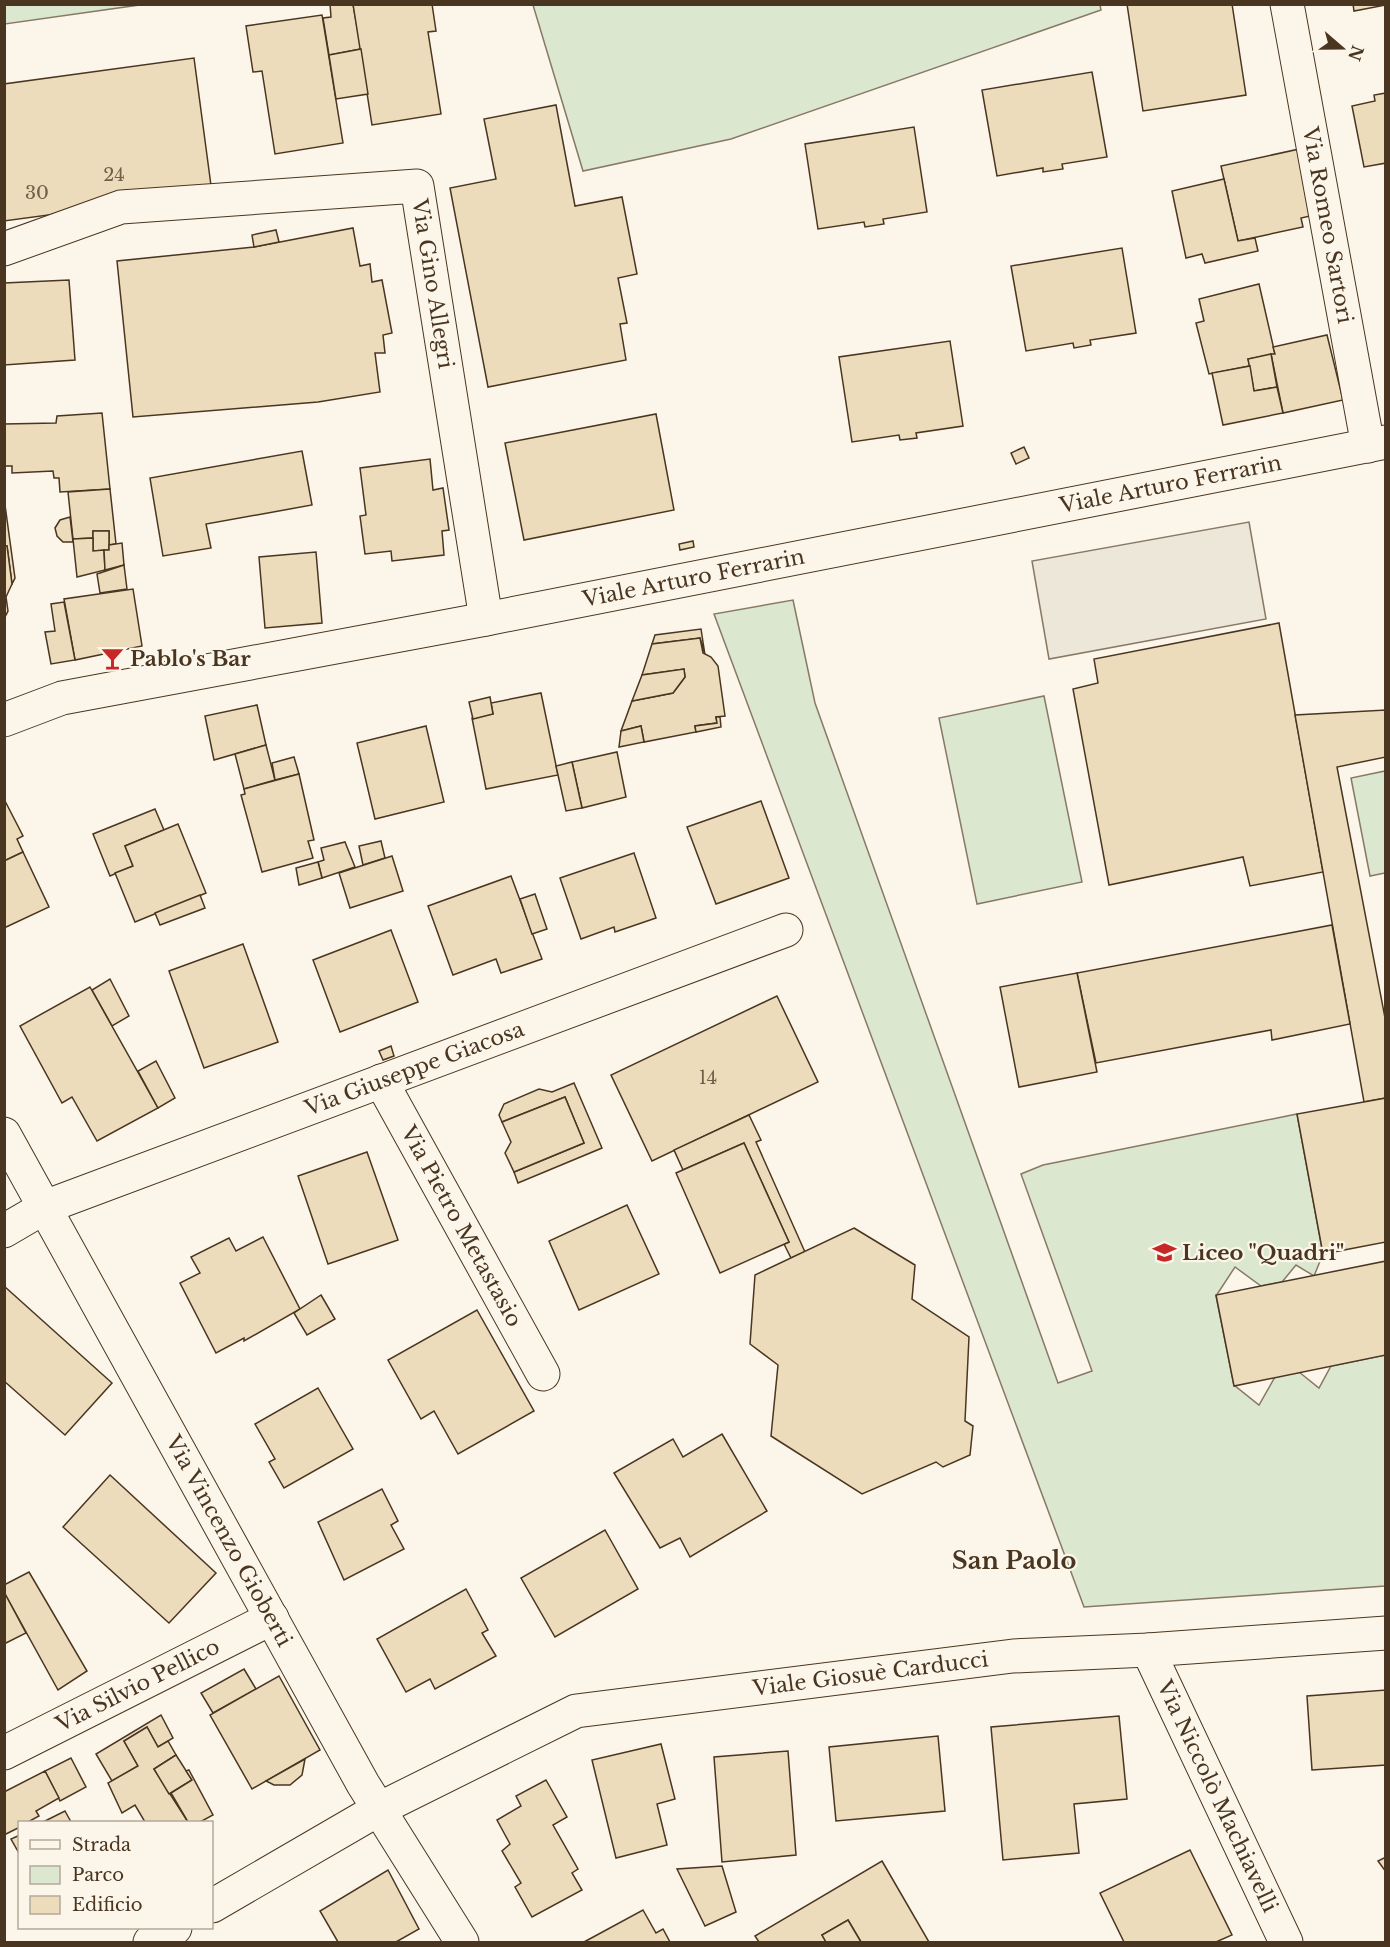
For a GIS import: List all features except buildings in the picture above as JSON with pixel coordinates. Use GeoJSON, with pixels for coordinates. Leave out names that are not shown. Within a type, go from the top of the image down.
{"type":"FeatureCollection","features":[{"type":"Feature","properties":{"kind":"street","name":"Via Romeo Sartori"},"geometry":{"type":"LineString","coordinates":[[1287,4],[1377,444]]}},
{"type":"Feature","properties":{"kind":"street","name":"Via Gino Allegri"},"geometry":{"type":"LineString","coordinates":[[4,249],[121,207],[417,186],[486,619]]}},
{"type":"Feature","properties":{"kind":"street","name":"Viale Arturo Ferrarin"},"geometry":{"type":"LineString","coordinates":[[4,720],[62,698],[486,619],[1377,444]]}},
{"type":"Feature","properties":{"kind":"street","name":"Via Giuseppe Giacosa"},"geometry":{"type":"LineString","coordinates":[[4,1231],[45,1207],[786,930]]}},
{"type":"Feature","properties":{"kind":"street","name":"Via Pietro Metastasio"},"geometry":{"type":"LineString","coordinates":[[381,1081],[543,1374]]}},
{"type":"Feature","properties":{"kind":"street","name":"Via Vincenzo Gioberti"},"geometry":{"type":"LineString","coordinates":[[4,1134],[379,1809],[462,1942]]}},
{"type":"Feature","properties":{"kind":"street","name":"Via Silvio Pellico"},"geometry":{"type":"LineString","coordinates":[[4,1753],[272,1618]]}},
{"type":"Feature","properties":{"kind":"street","name":"Viale Giosuè Carducci"},"geometry":{"type":"LineString","coordinates":[[213,1905],[379,1809],[576,1711],[1013,1656],[1148,1650],[1386,1633]]}},
{"type":"Feature","properties":{"kind":"street","name":"Via Niccolò Machiavelli"},"geometry":{"type":"LineString","coordinates":[[1148,1650],[1286,1942]]}},
{"type":"Feature","properties":{"kind":"street"},"geometry":{"type":"LineString","coordinates":[[150,1942],[173,1929]]}},
{"type":"Feature","properties":{"kind":"green space"},"geometry":{"type":"Polygon","coordinates":[[[5,4],[139,4],[139,5],[5,24],[5,4]]]}},
{"type":"Feature","properties":{"kind":"green space"},"geometry":{"type":"Polygon","coordinates":[[[533,5],[1100,5],[1101,10],[731,139],[583,171],[533,5]]]}},
{"type":"Feature","properties":{"kind":"green space"},"geometry":{"type":"Polygon","coordinates":[[[793,600],[815,703],[1058,1383],[1092,1371],[1021,1174],[1043,1165],[1297,1114],[1323,1254],[1314,1276],[1296,1265],[1282,1282],[1261,1286],[1235,1267],[1216,1296],[1234,1385],[1259,1405],[1275,1377],[1299,1372],[1319,1388],[1331,1366],[1385,1355],[1385,1586],[1084,1607],[714,614],[793,600]]]}},
{"type":"Feature","properties":{"kind":"green space"},"geometry":{"type":"Polygon","coordinates":[[[1044,696],[1082,882],[977,904],[939,718],[1044,696]]]}},
{"type":"Feature","properties":{"kind":"green space"},"geometry":{"type":"Polygon","coordinates":[[[1385,771],[1385,873],[1370,876],[1351,778],[1385,771]]]}},
{"type":"Feature","properties":{"kind":"shaded area"},"geometry":{"type":"Polygon","coordinates":[[[1249,522],[1266,619],[1049,659],[1032,561],[1249,522]]]}},
{"type":"Feature","properties":{"kind":"place","name":"Pablo's Bar"},"geometry":{"type":"Point","coordinates":[112,659]}},
{"type":"Feature","properties":{"kind":"place","name":"Liceo \"Quadri\""},"geometry":{"type":"Point","coordinates":[1164,1253]}},
{"type":"Feature","properties":{"kind":"district","name":"San Paolo"},"geometry":{"type":"Point","coordinates":[1014,1561]}}]}
